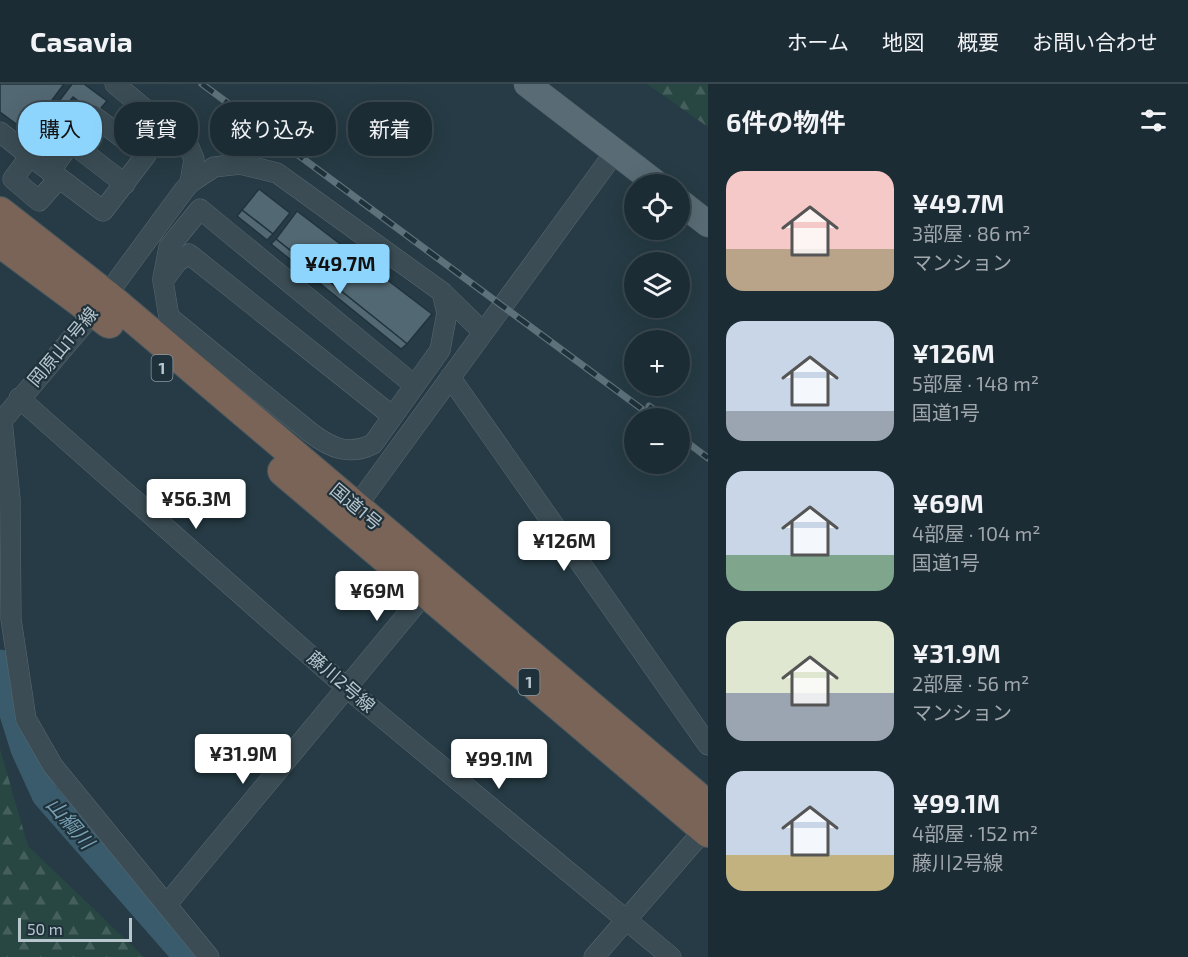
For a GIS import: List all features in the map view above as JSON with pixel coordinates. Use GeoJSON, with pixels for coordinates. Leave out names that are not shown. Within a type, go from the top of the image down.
{"type":"FeatureCollection","features":[{"type":"Feature","properties":{"kind":"highway","name":"国道1号"},"geometry":{"type":"LineString","coordinates":[[0,212],[100,303],[707,822]]}},
{"type":"Feature","properties":{"kind":"highway","name":"国道1号"},"geometry":{"type":"LineString","coordinates":[[0,242],[100,303],[356,507],[430,583]]}},
{"type":"Feature","properties":{"kind":"main road"},"geometry":{"type":"LineString","coordinates":[[527,84],[644,174]]}},
{"type":"Feature","properties":{"kind":"main road"},"geometry":{"type":"LineString","coordinates":[[690,210],[708,224]]}},
{"type":"Feature","properties":{"kind":"street"},"geometry":{"type":"LineString","coordinates":[[115,84],[137,102]]}},
{"type":"Feature","properties":{"kind":"street"},"geometry":{"type":"LineString","coordinates":[[0,132],[18,146]]}},
{"type":"Feature","properties":{"kind":"street"},"geometry":{"type":"LineString","coordinates":[[356,507],[615,152]]}},
{"type":"Feature","properties":{"kind":"street"},"geometry":{"type":"LineString","coordinates":[[59,156],[54,174],[39,201],[13,179],[30,156],[54,174],[103,212],[145,156]]}},
{"type":"Feature","properties":{"kind":"street"},"geometry":{"type":"LineString","coordinates":[[89,156],[125,184]]}},
{"type":"Feature","properties":{"kind":"street"},"geometry":{"type":"LineString","coordinates":[[190,183],[193,156]]}},
{"type":"Feature","properties":{"kind":"street"},"geometry":{"type":"LineString","coordinates":[[190,183],[214,167],[240,164],[277,173],[442,292],[483,332]]}},
{"type":"Feature","properties":{"kind":"street","name":"岡原山1号線"},"geometry":{"type":"LineString","coordinates":[[9,412],[100,303],[190,183]]}},
{"type":"Feature","properties":{"kind":"street"},"geometry":{"type":"LineString","coordinates":[[414,385],[200,209],[169,247],[163,281],[169,317],[329,446],[347,451],[362,449],[373,444],[386,429],[391,415],[414,385],[440,350],[447,313],[442,292]]}},
{"type":"Feature","properties":{"kind":"street"},"geometry":{"type":"LineString","coordinates":[[163,281],[177,262],[189,254],[391,415]]}},
{"type":"Feature","properties":{"kind":"street"},"geometry":{"type":"LineString","coordinates":[[213,338],[328,432],[342,438],[365,437],[391,415]]}},
{"type":"Feature","properties":{"kind":"street"},"geometry":{"type":"LineString","coordinates":[[450,377],[708,745]]}},
{"type":"Feature","properties":{"kind":"street"},"geometry":{"type":"LineString","coordinates":[[9,412],[11,620],[26,719],[53,766],[209,957]]}},
{"type":"Feature","properties":{"kind":"street","name":"藤川2号線"},"geometry":{"type":"LineString","coordinates":[[9,412],[348,689],[670,957]]}},
{"type":"Feature","properties":{"kind":"street"},"geometry":{"type":"LineString","coordinates":[[167,904],[348,689],[430,583]]}},
{"type":"Feature","properties":{"kind":"street"},"geometry":{"type":"LineString","coordinates":[[594,957],[707,822]]}},
{"type":"Feature","properties":{"kind":"green space"},"geometry":{"type":"Polygon","coordinates":[[[647,84],[708,84],[708,127],[647,84]]]}},
{"type":"Feature","properties":{"kind":"green space"},"geometry":{"type":"Polygon","coordinates":[[[0,749],[28,846],[144,957],[0,957],[0,749]]]}},
{"type":"Feature","properties":{"kind":"building"},"geometry":{"type":"Polygon","coordinates":[[[0,84],[64,84],[52,100],[54,102],[18,102],[18,125],[0,112],[0,84]]]}},
{"type":"Feature","properties":{"kind":"building"},"geometry":{"type":"Polygon","coordinates":[[[72,84],[84,84],[107,101],[102,107],[102,102],[80,102],[73,97],[69,102],[58,102],[72,84]]]}},
{"type":"Feature","properties":{"kind":"building"},"geometry":{"type":"Polygon","coordinates":[[[259,189],[290,213],[273,234],[242,210],[259,189]]]}},
{"type":"Feature","properties":{"kind":"building"},"geometry":{"type":"Polygon","coordinates":[[[242,210],[273,234],[267,240],[237,216],[242,210]]]}},
{"type":"Feature","properties":{"kind":"building"},"geometry":{"type":"Polygon","coordinates":[[[297,211],[432,314],[407,344],[276,239],[297,211]]]}},
{"type":"Feature","properties":{"kind":"building"},"geometry":{"type":"Polygon","coordinates":[[[276,239],[407,344],[401,349],[271,244],[276,239]]]}},
{"type":"Feature","properties":{"kind":"waterway","name":"山綱川"},"geometry":{"type":"LineString","coordinates":[[0,663],[4,685],[24,749],[45,795],[187,957]]}},
{"type":"Feature","properties":{"kind":"railway"},"geometry":{"type":"LineString","coordinates":[[202,84],[640,408]]}},
{"type":"Feature","properties":{"kind":"railway"},"geometry":{"type":"LineString","coordinates":[[690,444],[708,458]]}}]}
